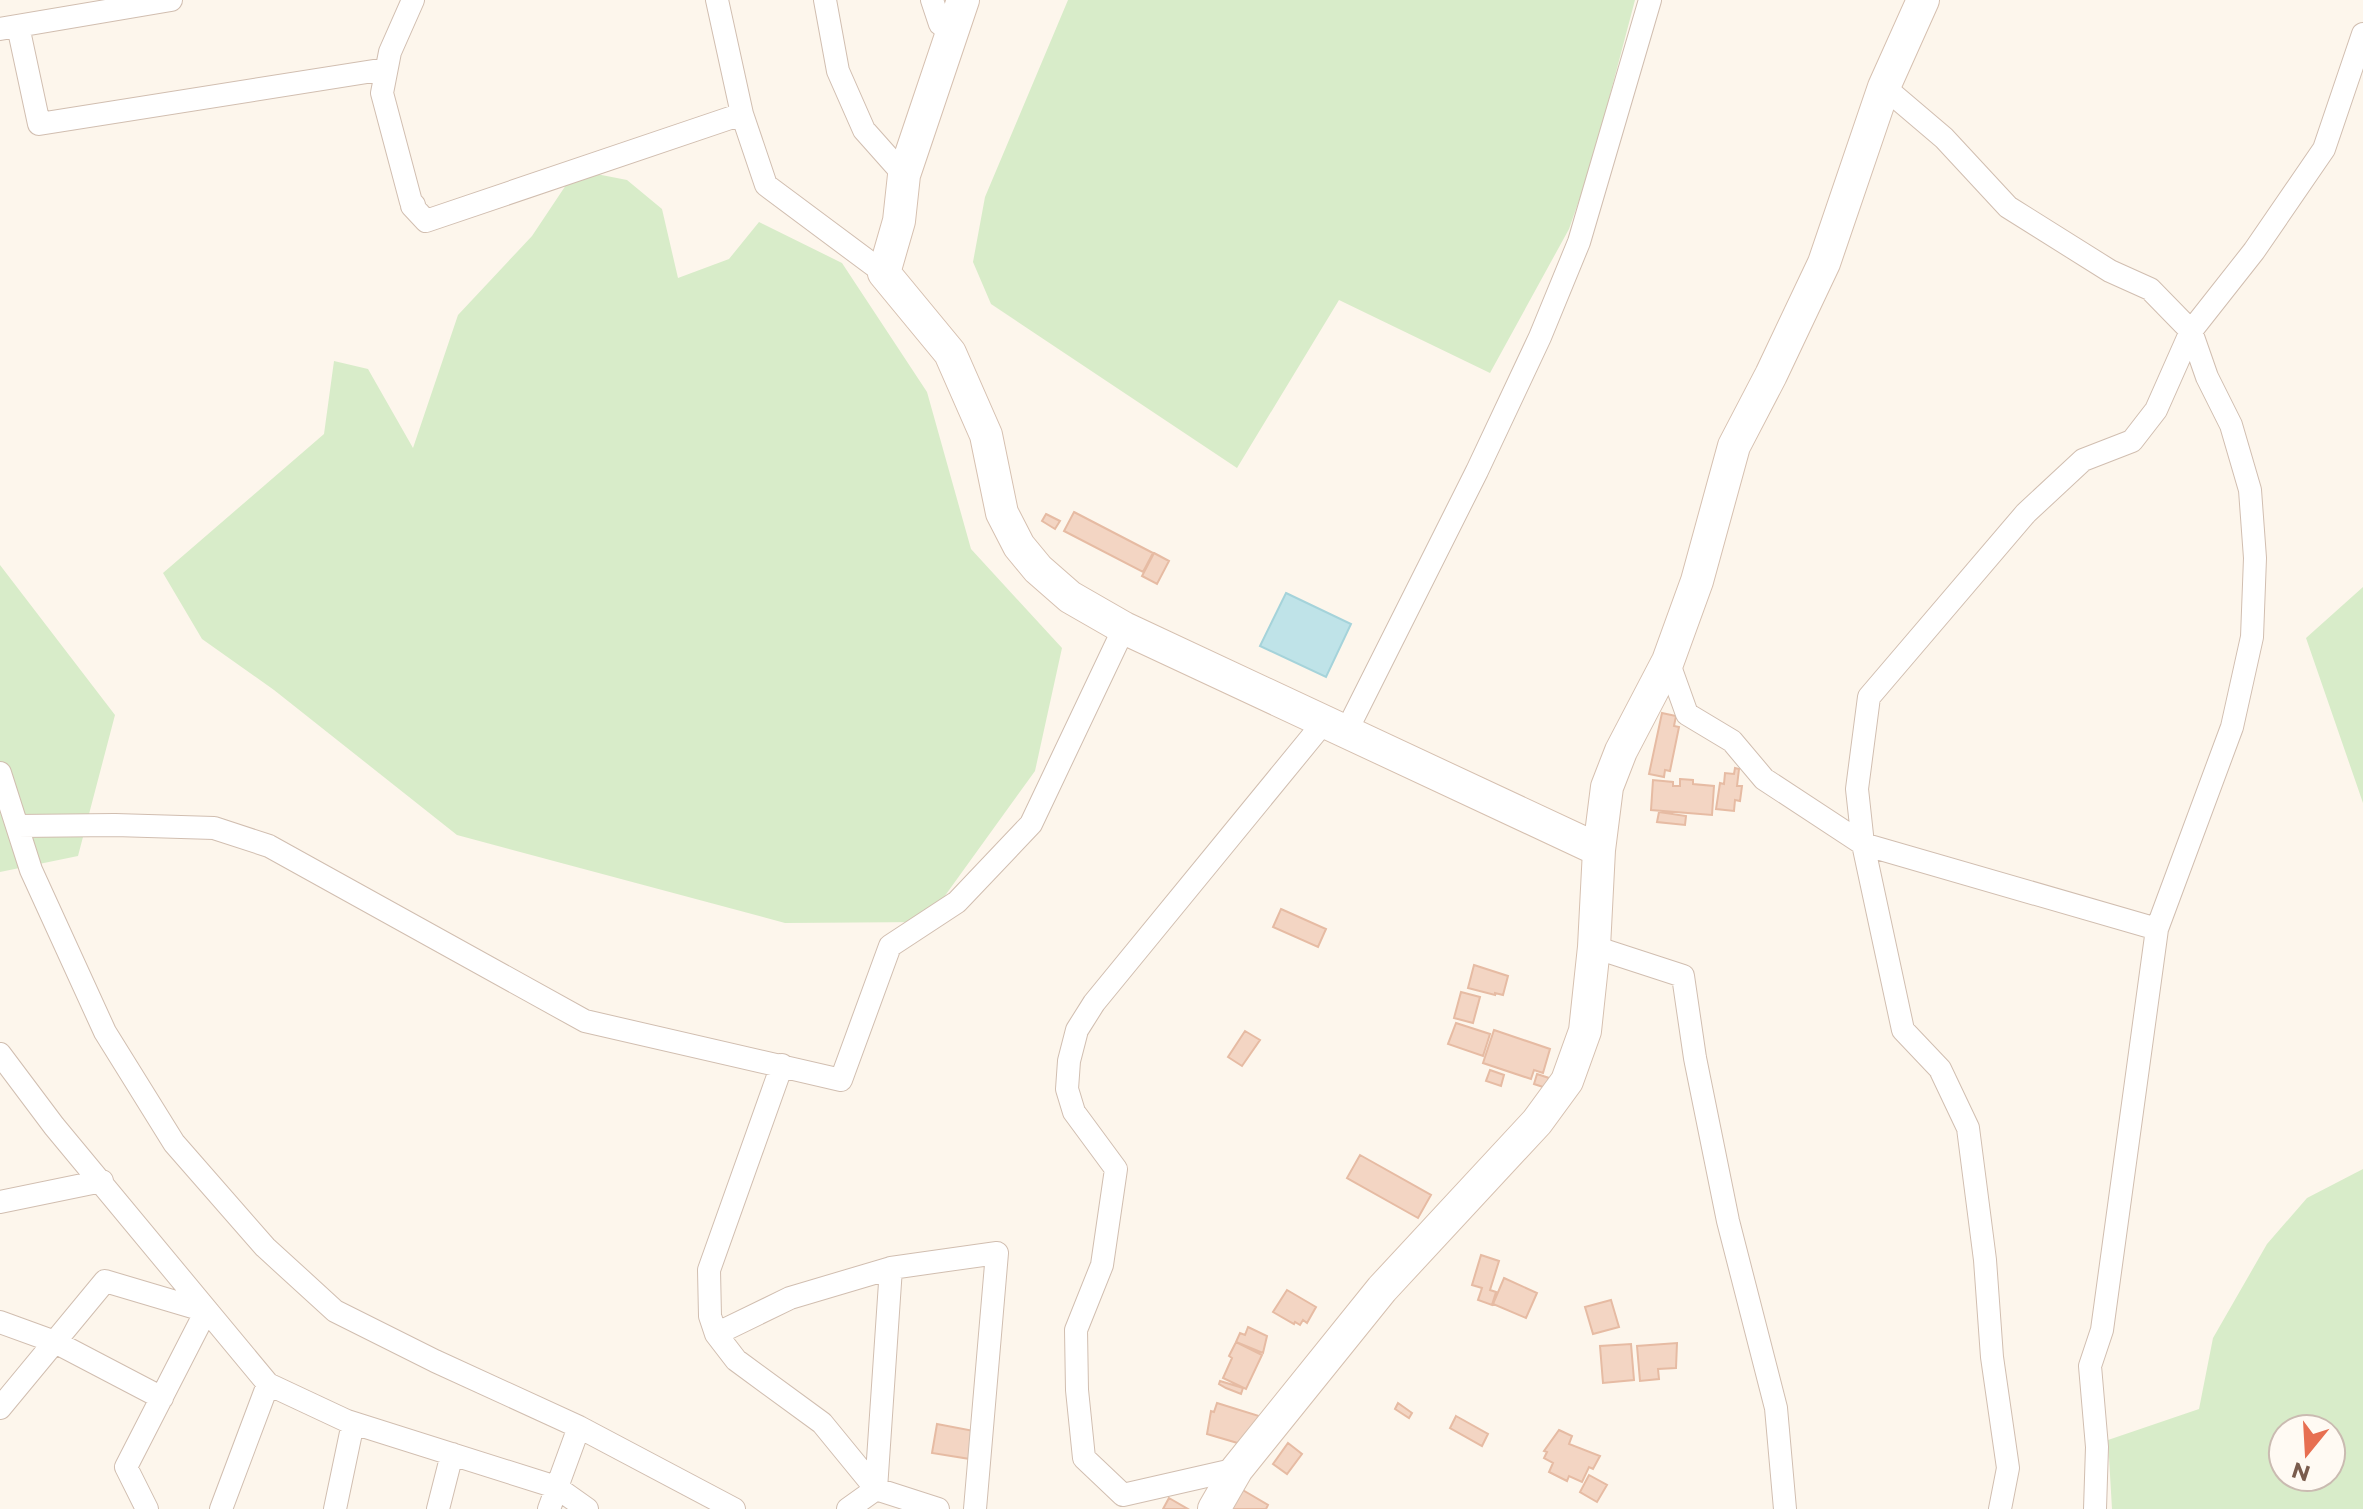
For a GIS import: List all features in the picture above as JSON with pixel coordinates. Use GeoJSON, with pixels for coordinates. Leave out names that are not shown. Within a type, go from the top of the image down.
{"type":"FeatureCollection","features":[{"type":"Feature","properties":{"kind":"street"},"geometry":{"type":"LineString","coordinates":[[171,0],[9,28],[39,124],[386,69]]}},
{"type":"Feature","properties":{"kind":"street"},"geometry":{"type":"LineString","coordinates":[[413,0],[390,52],[382,93],[412,206],[426,221],[742,114]]}},
{"type":"Feature","properties":{"kind":"street"},"geometry":{"type":"LineString","coordinates":[[717,0],[742,114],[766,185],[884,273],[950,353],[986,435],[1002,513],[1019,546],[1038,569],[1070,597],[1124,628],[1599,850]]}},
{"type":"Feature","properties":{"kind":"street"},"geometry":{"type":"LineString","coordinates":[[825,0],[838,71],[864,130],[904,175]]}},
{"type":"Feature","properties":{"kind":"street"},"geometry":{"type":"LineString","coordinates":[[932,0],[940,24],[952,31]]}},
{"type":"Feature","properties":{"kind":"street"},"geometry":{"type":"LineString","coordinates":[[884,273],[899,221],[904,175],[963,0]]}},
{"type":"Feature","properties":{"kind":"street"},"geometry":{"type":"LineString","coordinates":[[1237,1469],[1118,1502],[1084,1458],[1077,1390],[1076,1330],[1102,1265],[1116,1169],[1074,1112],[1067,1089],[1069,1061],[1077,1030],[1094,1003],[1335,727],[1477,471],[1540,337],[1579,242],[1650,0]]}},
{"type":"Feature","properties":{"kind":"street"},"geometry":{"type":"LineString","coordinates":[[1214,1509],[1237,1469],[1382,1289],[1537,1122],[1567,1081],[1585,1031],[1607,787],[1621,751],[1668,661],[1697,581],[1734,446],[1824,263],[1884,87],[1923,0]]}},
{"type":"Feature","properties":{"kind":"street"},"geometry":{"type":"LineString","coordinates":[[2000,1509],[2008,1468],[1992,1357],[1985,1260],[1968,1128],[1940,1069],[1903,1030],[1863,844],[1857,789],[1869,697],[2026,513],[2083,460],[2132,441],[2156,410],[2191,331],[2254,251],[2324,149],[2363,34]]}},
{"type":"Feature","properties":{"kind":"street"},"geometry":{"type":"LineString","coordinates":[[1884,87],[1944,138],[2008,207],[2110,271],[2150,289],[2191,331],[2207,377],[2231,425],[2250,490],[2255,558],[2252,637],[2232,727],[2157,929],[2102,1330],[2090,1366],[2097,1447],[2095,1509]]}},
{"type":"Feature","properties":{"kind":"street"},"geometry":{"type":"LineString","coordinates":[[17,826],[214,828],[269,846],[585,1021],[841,1080],[890,946],[957,902],[1031,824],[1124,628]]}},
{"type":"Feature","properties":{"kind":"street"},"geometry":{"type":"LineString","coordinates":[[1668,661],[1687,714],[1732,741],[1764,779],[1863,844],[2157,929]]}},
{"type":"Feature","properties":{"kind":"street"},"geometry":{"type":"LineString","coordinates":[[0,773],[31,870],[105,1032],[174,1143],[265,1247],[335,1311],[579,1427],[734,1509]]}},
{"type":"Feature","properties":{"kind":"street"},"geometry":{"type":"LineString","coordinates":[[1594,947],[1683,976],[1695,1058],[1728,1221],[1776,1408],[1785,1509]]}},
{"type":"Feature","properties":{"kind":"street"},"geometry":{"type":"LineString","coordinates":[[1,1055],[54,1126],[268,1384],[353,1423],[556,1487],[587,1509]]}},
{"type":"Feature","properties":{"kind":"street"},"geometry":{"type":"LineString","coordinates":[[782,1065],[709,1270],[710,1316],[716,1334],[736,1360],[822,1423],[876,1489],[938,1509]]}},
{"type":"Feature","properties":{"kind":"street"},"geometry":{"type":"LineString","coordinates":[[0,1202],[102,1181]]}},
{"type":"Feature","properties":{"kind":"street"},"geometry":{"type":"LineString","coordinates":[[716,1334],[790,1298],[891,1268],[997,1253],[975,1509]]}},
{"type":"Feature","properties":{"kind":"street"},"geometry":{"type":"LineString","coordinates":[[876,1489],[891,1268]]}},
{"type":"Feature","properties":{"kind":"street"},"geometry":{"type":"LineString","coordinates":[[0,1408],[105,1281],[206,1311]]}},
{"type":"Feature","properties":{"kind":"street"},"geometry":{"type":"LineString","coordinates":[[147,1509],[126,1467],[206,1311]]}},
{"type":"Feature","properties":{"kind":"street"},"geometry":{"type":"LineString","coordinates":[[0,1322],[55,1342],[162,1398]]}},
{"type":"Feature","properties":{"kind":"street"},"geometry":{"type":"LineString","coordinates":[[221,1509],[268,1384]]}},
{"type":"Feature","properties":{"kind":"street"},"geometry":{"type":"LineString","coordinates":[[335,1509],[353,1423]]}},
{"type":"Feature","properties":{"kind":"street"},"geometry":{"type":"LineString","coordinates":[[549,1509],[579,1427]]}},
{"type":"Feature","properties":{"kind":"street"},"geometry":{"type":"LineString","coordinates":[[438,1509],[452,1454]]}},
{"type":"Feature","properties":{"kind":"street"},"geometry":{"type":"LineString","coordinates":[[848,1509],[876,1489]]}},
{"type":"Feature","properties":{"kind":"green space"},"geometry":{"type":"Polygon","coordinates":[[[1068,0],[1635,0],[1592,163],[1569,229],[1490,373],[1339,300],[1237,468],[991,304],[973,262],[985,197],[1068,0]]]}},
{"type":"Feature","properties":{"kind":"green space"},"geometry":{"type":"Polygon","coordinates":[[[576,170],[627,180],[662,209],[678,278],[729,259],[759,222],[842,263],[927,392],[971,549],[1062,648],[1035,771],[926,922],[785,923],[457,835],[274,690],[202,639],[163,573],[324,434],[334,361],[368,369],[413,448],[458,315],[532,236],[576,170]]]}},
{"type":"Feature","properties":{"kind":"green space"},"geometry":{"type":"Polygon","coordinates":[[[0,565],[115,715],[78,856],[0,872],[0,565]]]}},
{"type":"Feature","properties":{"kind":"green space"},"geometry":{"type":"Polygon","coordinates":[[[2363,587],[2363,803],[2306,638],[2363,587]]]}},
{"type":"Feature","properties":{"kind":"green space"},"geometry":{"type":"Polygon","coordinates":[[[2363,1169],[2363,1509],[2112,1509],[2108,1440],[2199,1409],[2213,1338],[2267,1244],[2307,1198],[2363,1169]]]}},
{"type":"Feature","properties":{"kind":"water"},"geometry":{"type":"Polygon","coordinates":[[[1286,593],[1351,624],[1326,677],[1260,646],[1286,593]]]}},
{"type":"Feature","properties":{"kind":"building"},"geometry":{"type":"Polygon","coordinates":[[[1074,512],[1153,553],[1143,572],[1064,531],[1074,512]]]}},
{"type":"Feature","properties":{"kind":"building"},"geometry":{"type":"Polygon","coordinates":[[[1046,514],[1060,521],[1055,529],[1042,521],[1046,514]]]}},
{"type":"Feature","properties":{"kind":"building"},"geometry":{"type":"Polygon","coordinates":[[[1154,553],[1169,561],[1157,584],[1142,576],[1154,553]]]}},
{"type":"Feature","properties":{"kind":"building"},"geometry":{"type":"Polygon","coordinates":[[[1662,713],[1676,716],[1674,726],[1679,727],[1670,771],[1665,770],[1664,777],[1649,774],[1662,713]]]}},
{"type":"Feature","properties":{"kind":"building"},"geometry":{"type":"Polygon","coordinates":[[[1735,768],[1739,769],[1737,786],[1742,786],[1740,801],[1735,800],[1734,811],[1716,809],[1720,783],[1724,784],[1725,773],[1734,774],[1735,768]]]}},
{"type":"Feature","properties":{"kind":"building"},"geometry":{"type":"Polygon","coordinates":[[[1680,779],[1714,786],[1712,815],[1651,810],[1653,780],[1680,786],[1680,779]]]}},
{"type":"Feature","properties":{"kind":"building"},"geometry":{"type":"Polygon","coordinates":[[[1659,812],[1686,816],[1685,825],[1657,822],[1659,812]]]}},
{"type":"Feature","properties":{"kind":"building"},"geometry":{"type":"Polygon","coordinates":[[[1281,909],[1326,929],[1318,947],[1273,927],[1281,909]]]}},
{"type":"Feature","properties":{"kind":"building"},"geometry":{"type":"Polygon","coordinates":[[[1474,965],[1508,976],[1503,995],[1468,988],[1474,965]]]}},
{"type":"Feature","properties":{"kind":"building"},"geometry":{"type":"Polygon","coordinates":[[[1461,992],[1480,997],[1473,1023],[1454,1018],[1461,992]]]}},
{"type":"Feature","properties":{"kind":"building"},"geometry":{"type":"Polygon","coordinates":[[[1456,1023],[1490,1034],[1483,1056],[1448,1044],[1456,1023]]]}},
{"type":"Feature","properties":{"kind":"building"},"geometry":{"type":"Polygon","coordinates":[[[1494,1030],[1550,1049],[1543,1073],[1534,1070],[1531,1079],[1483,1063],[1494,1030]]]}},
{"type":"Feature","properties":{"kind":"building"},"geometry":{"type":"Polygon","coordinates":[[[1245,1031],[1260,1040],[1242,1066],[1228,1057],[1245,1031]]]}},
{"type":"Feature","properties":{"kind":"building"},"geometry":{"type":"Polygon","coordinates":[[[1490,1070],[1504,1075],[1501,1086],[1486,1081],[1490,1070]]]}},
{"type":"Feature","properties":{"kind":"building"},"geometry":{"type":"Polygon","coordinates":[[[1537,1074],[1549,1078],[1546,1088],[1534,1084],[1537,1074]]]}},
{"type":"Feature","properties":{"kind":"building"},"geometry":{"type":"Polygon","coordinates":[[[1360,1155],[1431,1195],[1418,1218],[1347,1178],[1360,1155]]]}},
{"type":"Feature","properties":{"kind":"building"},"geometry":{"type":"Polygon","coordinates":[[[1481,1255],[1499,1261],[1490,1290],[1496,1292],[1492,1305],[1478,1300],[1482,1288],[1472,1285],[1481,1255]]]}},
{"type":"Feature","properties":{"kind":"building"},"geometry":{"type":"Polygon","coordinates":[[[1504,1278],[1537,1293],[1526,1318],[1493,1304],[1504,1278]]]}},
{"type":"Feature","properties":{"kind":"building"},"geometry":{"type":"Polygon","coordinates":[[[1287,1290],[1316,1307],[1307,1323],[1303,1320],[1300,1325],[1294,1324],[1273,1312],[1287,1290]]]}},
{"type":"Feature","properties":{"kind":"building"},"geometry":{"type":"Polygon","coordinates":[[[1611,1300],[1619,1327],[1593,1334],[1585,1307],[1611,1300]]]}},
{"type":"Feature","properties":{"kind":"building"},"geometry":{"type":"Polygon","coordinates":[[[1248,1327],[1267,1336],[1263,1353],[1236,1342],[1240,1333],[1245,1335],[1248,1327]]]}},
{"type":"Feature","properties":{"kind":"building"},"geometry":{"type":"Polygon","coordinates":[[[1236,1342],[1262,1355],[1246,1389],[1223,1378],[1236,1342]]]}},
{"type":"Feature","properties":{"kind":"building"},"geometry":{"type":"Polygon","coordinates":[[[1677,1343],[1676,1368],[1658,1369],[1659,1379],[1640,1381],[1637,1346],[1677,1343]]]}},
{"type":"Feature","properties":{"kind":"building"},"geometry":{"type":"Polygon","coordinates":[[[1631,1344],[1634,1380],[1603,1383],[1600,1346],[1631,1344]]]}},
{"type":"Feature","properties":{"kind":"building"},"geometry":{"type":"Polygon","coordinates":[[[1220,1381],[1243,1388],[1241,1394],[1219,1384],[1220,1381]]]}},
{"type":"Feature","properties":{"kind":"building"},"geometry":{"type":"Polygon","coordinates":[[[1217,1403],[1259,1416],[1241,1444],[1207,1434],[1211,1411],[1214,1412],[1217,1403]]]}},
{"type":"Feature","properties":{"kind":"building"},"geometry":{"type":"Polygon","coordinates":[[[1398,1403],[1412,1413],[1409,1418],[1395,1409],[1398,1403]]]}},
{"type":"Feature","properties":{"kind":"building"},"geometry":{"type":"Polygon","coordinates":[[[1456,1416],[1488,1434],[1482,1446],[1450,1428],[1456,1416]]]}},
{"type":"Feature","properties":{"kind":"building"},"geometry":{"type":"Polygon","coordinates":[[[937,1424],[974,1431],[970,1459],[932,1453],[937,1424]]]}},
{"type":"Feature","properties":{"kind":"building"},"geometry":{"type":"Polygon","coordinates":[[[1559,1430],[1572,1436],[1569,1444],[1600,1456],[1593,1469],[1589,1467],[1582,1482],[1569,1476],[1567,1481],[1549,1472],[1553,1463],[1544,1458],[1547,1452],[1544,1451],[1559,1430]]]}},
{"type":"Feature","properties":{"kind":"building"},"geometry":{"type":"Polygon","coordinates":[[[1288,1443],[1302,1454],[1287,1474],[1273,1464],[1288,1443]]]}},
{"type":"Feature","properties":{"kind":"building"},"geometry":{"type":"Polygon","coordinates":[[[1589,1475],[1607,1485],[1597,1502],[1580,1492],[1589,1475]]]}},
{"type":"Feature","properties":{"kind":"building"},"geometry":{"type":"Polygon","coordinates":[[[1241,1489],[1268,1505],[1266,1509],[1230,1509],[1241,1489]]]}},
{"type":"Feature","properties":{"kind":"building"},"geometry":{"type":"Polygon","coordinates":[[[1169,1498],[1188,1509],[1163,1509],[1169,1498]]]}}]}
